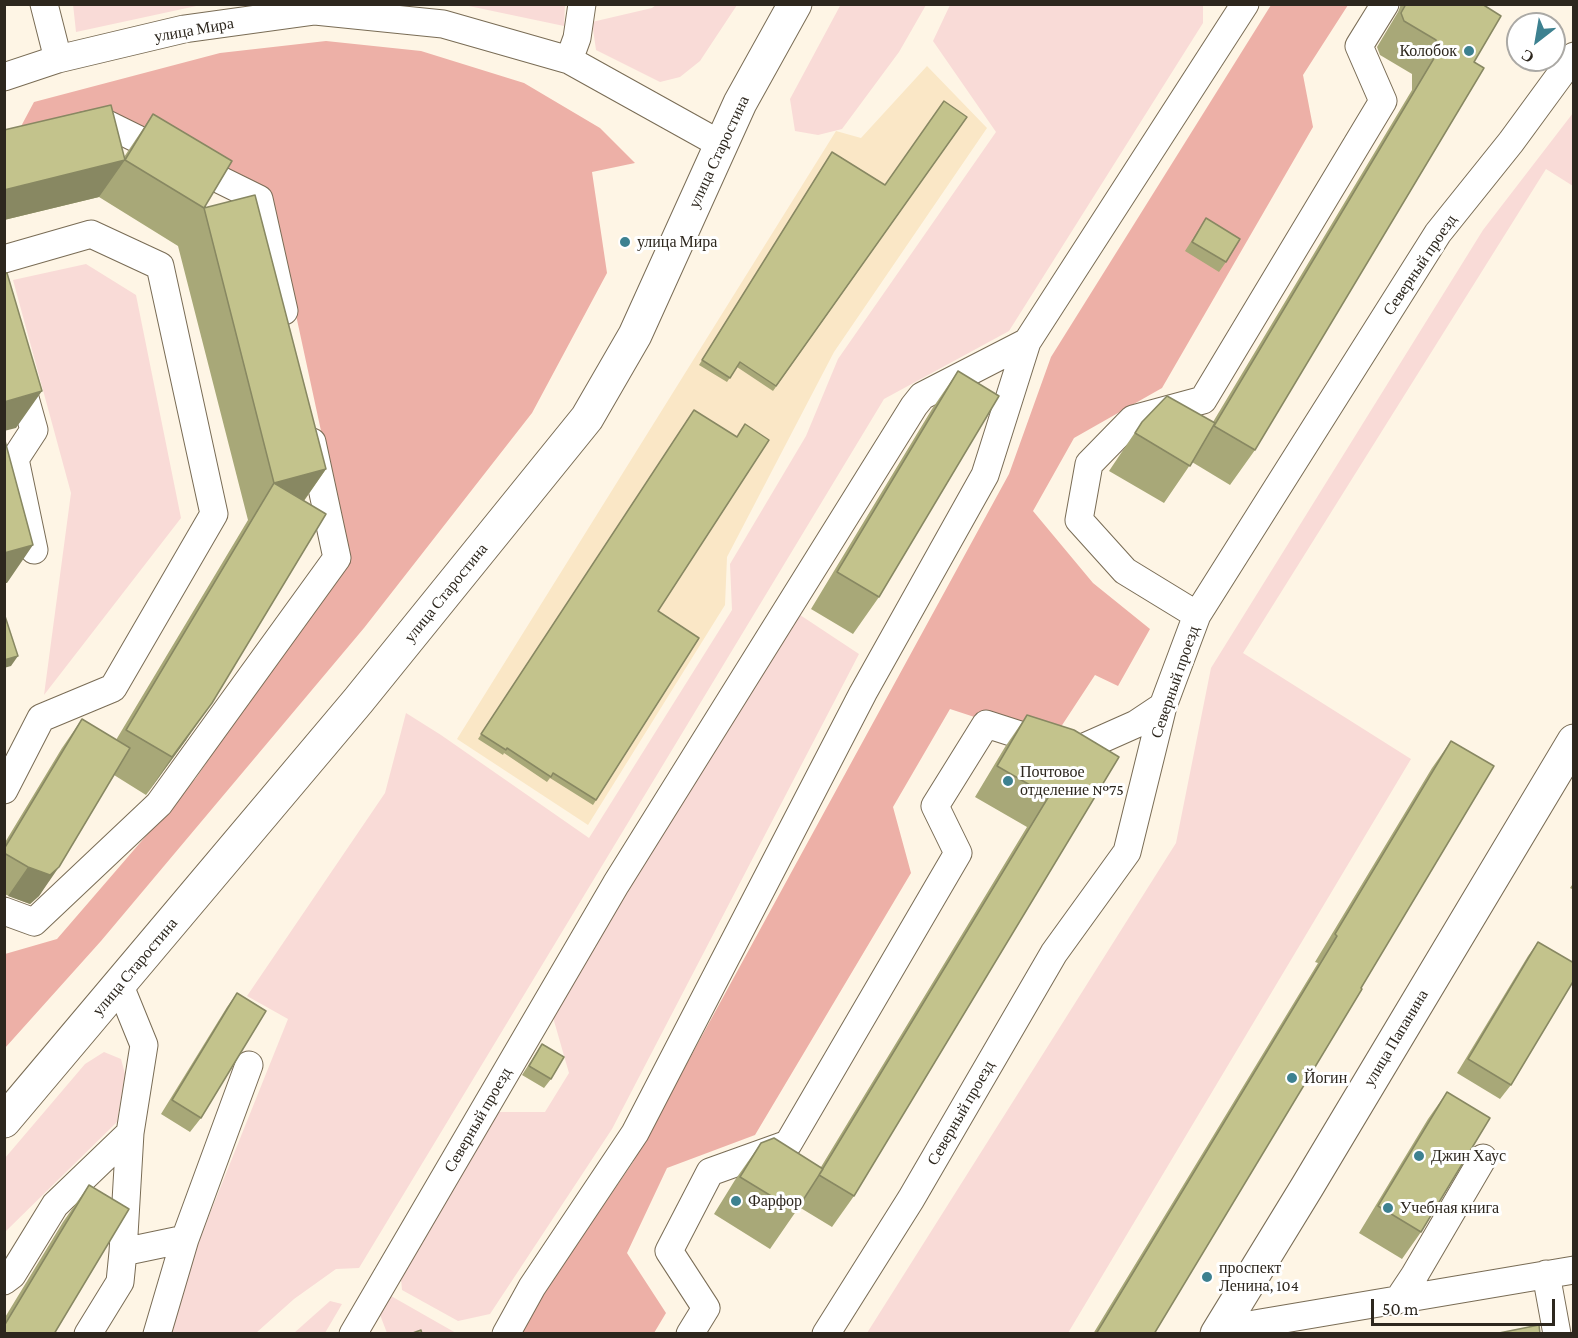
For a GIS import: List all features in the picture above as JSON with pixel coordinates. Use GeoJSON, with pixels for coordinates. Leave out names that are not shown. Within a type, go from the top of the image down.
{"type":"FeatureCollection","features":[{"type":"Feature","properties":{"kind":"main road","name":"улица Старостина"},"geometry":{"type":"LineString","coordinates":[[4,1121],[358,701],[587,418],[635,335],[696,203],[720,144],[795,4]]}},
{"type":"Feature","properties":{"kind":"main road","name":"улица Папанина"},"geometry":{"type":"LineString","coordinates":[[1218,1332],[1574,741]]}},
{"type":"Feature","properties":{"kind":"street"},"geometry":{"type":"LineString","coordinates":[[44,4],[58,59]]}},
{"type":"Feature","properties":{"kind":"street"},"geometry":{"type":"LineString","coordinates":[[569,60],[577,38],[582,4]]}},
{"type":"Feature","properties":{"kind":"street","name":"Северный проезд"},"geometry":{"type":"LineString","coordinates":[[506,1334],[532,1287],[635,1133],[863,693],[985,476],[1027,342],[1245,4]]}},
{"type":"Feature","properties":{"kind":"street"},"geometry":{"type":"LineString","coordinates":[[1197,615],[1125,571],[1079,520],[1089,464],[1133,420],[1203,400],[1383,101],[1359,45],[1385,4]]}},
{"type":"Feature","properties":{"kind":"street","name":"улица Мира"},"geometry":{"type":"LineString","coordinates":[[4,77],[58,59],[184,29],[315,11],[443,24],[569,60],[720,144]]}},
{"type":"Feature","properties":{"kind":"street","name":"Северный проезд"},"geometry":{"type":"LineString","coordinates":[[826,1334],[905,1208],[1054,953],[1127,852],[1163,706],[1197,615],[1438,233],[1511,142],[1574,56]]}},
{"type":"Feature","properties":{"kind":"street"},"geometry":{"type":"LineString","coordinates":[[59,132],[103,122],[259,199],[290,338]]}},
{"type":"Feature","properties":{"kind":"street"},"geometry":{"type":"LineString","coordinates":[[4,259],[91,234],[160,266],[214,514],[113,688],[41,718],[4,790]]}},
{"type":"Feature","properties":{"kind":"street"},"geometry":{"type":"LineString","coordinates":[[4,323],[34,430],[15,459],[34,550]]}},
{"type":"Feature","properties":{"kind":"street","name":"Северный проезд"},"geometry":{"type":"LineString","coordinates":[[353,1334],[616,884],[914,406],[922,396],[1027,342]]}},
{"type":"Feature","properties":{"kind":"street"},"geometry":{"type":"LineString","coordinates":[[4,911],[34,922],[159,804],[337,558],[307,419]]}},
{"type":"Feature","properties":{"kind":"street"},"geometry":{"type":"LineString","coordinates":[[690,1334],[706,1308],[669,1251],[710,1172],[788,1144],[958,853],[935,806],[986,724],[1073,752],[1136,723],[1163,706]]}},
{"type":"Feature","properties":{"kind":"street"},"geometry":{"type":"LineString","coordinates":[[88,1334],[120,1282],[130,1133],[144,1045],[120,986]]}},
{"type":"Feature","properties":{"kind":"street"},"geometry":{"type":"LineString","coordinates":[[157,1334],[186,1239],[249,1065]]}},
{"type":"Feature","properties":{"kind":"street"},"geometry":{"type":"LineString","coordinates":[[4,1281],[12,1275],[55,1205],[130,1133]]}},
{"type":"Feature","properties":{"kind":"street"},"geometry":{"type":"LineString","coordinates":[[1398,1300],[1484,1158]]}},
{"type":"Feature","properties":{"kind":"street"},"geometry":{"type":"LineString","coordinates":[[123,1252],[186,1239]]}},
{"type":"Feature","properties":{"kind":"street"},"geometry":{"type":"LineString","coordinates":[[1218,1332],[1574,1270]]}},
{"type":"Feature","properties":{"kind":"street"},"geometry":{"type":"LineString","coordinates":[[1546,1274],[1557,1334]]}},
{"type":"Feature","properties":{"kind":"shaded area"},"geometry":{"type":"Polygon","coordinates":[[[73,4],[201,4],[201,5],[76,32],[73,4]]]}},
{"type":"Feature","properties":{"kind":"shaded area"},"geometry":{"type":"Polygon","coordinates":[[[841,4],[926,5],[899,52],[842,129],[818,135],[795,131],[790,99],[841,4]]]}},
{"type":"Feature","properties":{"kind":"shaded area"},"geometry":{"type":"Polygon","coordinates":[[[464,5],[565,5],[564,26],[464,5]]]}},
{"type":"Feature","properties":{"kind":"shaded area"},"geometry":{"type":"Polygon","coordinates":[[[656,5],[737,5],[700,61],[680,77],[660,82],[596,50],[592,22],[652,8],[656,5]]]}},
{"type":"Feature","properties":{"kind":"shaded area"},"geometry":{"type":"Polygon","coordinates":[[[950,5],[1203,5],[1203,23],[1009,331],[884,399],[359,1268],[336,1269],[294,1299],[256,1333],[168,1334],[176,1298],[288,1019],[247,996],[385,793],[406,713],[589,838],[732,610],[730,564],[806,436],[838,359],[996,132],[933,41],[950,5]]]}},
{"type":"Feature","properties":{"kind":"shaded area"},"geometry":{"type":"Polygon","coordinates":[[[1271,5],[1348,5],[1303,75],[1313,127],[1162,388],[1074,438],[1033,511],[1093,583],[1150,629],[1118,686],[1095,675],[1051,742],[950,709],[893,807],[911,873],[755,1135],[667,1168],[627,1253],[666,1313],[654,1333],[516,1334],[633,1162],[1009,474],[1051,357],[1271,5]]]}},
{"type":"Feature","properties":{"kind":"shaded area"},"geometry":{"type":"Polygon","coordinates":[[[326,41],[421,51],[524,83],[600,128],[635,163],[592,172],[607,273],[532,413],[364,628],[101,941],[5,1048],[5,954],[57,939],[196,778],[348,556],[269,190],[100,111],[18,132],[34,102],[220,53],[326,41]]]}},
{"type":"Feature","properties":{"kind":"shaded area"},"geometry":{"type":"Polygon","coordinates":[[[927,66],[987,128],[834,352],[727,557],[725,605],[588,825],[457,739],[836,131],[861,138],[927,66]]]}},
{"type":"Feature","properties":{"kind":"shaded area"},"geometry":{"type":"Polygon","coordinates":[[[1573,113],[1573,186],[1546,169],[1243,653],[1411,759],[1068,1333],[867,1333],[1176,843],[1211,668],[1483,230],[1573,113]]]}},
{"type":"Feature","properties":{"kind":"shaded area"},"geometry":{"type":"Polygon","coordinates":[[[86,264],[136,295],[181,518],[44,695],[71,493],[13,280],[86,264]]]}},
{"type":"Feature","properties":{"kind":"shaded area"},"geometry":{"type":"Polygon","coordinates":[[[791,609],[859,654],[612,1129],[490,1314],[458,1321],[402,1290],[400,1268],[487,1112],[545,1112],[569,1073],[550,1007],[791,609]]]}},
{"type":"Feature","properties":{"kind":"shaded area"},"geometry":{"type":"Polygon","coordinates":[[[104,1052],[121,1059],[125,1074],[117,1122],[5,1232],[5,1158],[85,1064],[104,1052]]]}},
{"type":"Feature","properties":{"kind":"shaded area"},"geometry":{"type":"Polygon","coordinates":[[[384,1292],[456,1333],[387,1333],[377,1307],[384,1292]]]}},
{"type":"Feature","properties":{"kind":"shaded area"},"geometry":{"type":"Polygon","coordinates":[[[330,1301],[342,1304],[325,1333],[294,1333],[330,1301]]]}},
{"type":"Feature","properties":{"kind":"building"},"geometry":{"type":"Polygon","coordinates":[[[1406,4],[1482,4],[1501,16],[1474,62],[1484,68],[1255,450],[1214,426],[1436,55],[1436,40],[1404,21],[1401,13],[1406,4]]]}},
{"type":"Feature","properties":{"kind":"building"},"geometry":{"type":"Polygon","coordinates":[[[944,101],[967,117],[776,386],[740,362],[730,378],[702,360],[832,152],[885,185],[944,101]]]}},
{"type":"Feature","properties":{"kind":"building"},"geometry":{"type":"Polygon","coordinates":[[[111,105],[125,160],[4,190],[4,130],[111,105]]]}},
{"type":"Feature","properties":{"kind":"building"},"geometry":{"type":"Polygon","coordinates":[[[153,114],[232,161],[204,208],[125,160],[153,114]]]}},
{"type":"Feature","properties":{"kind":"building"},"geometry":{"type":"Polygon","coordinates":[[[255,195],[326,469],[274,483],[204,208],[255,195]]]}},
{"type":"Feature","properties":{"kind":"building"},"geometry":{"type":"Polygon","coordinates":[[[1206,218],[1240,239],[1226,262],[1192,242],[1206,218]]]}},
{"type":"Feature","properties":{"kind":"building"},"geometry":{"type":"Polygon","coordinates":[[[4,273],[7,273],[42,391],[4,402],[4,273]]]}},
{"type":"Feature","properties":{"kind":"building"},"geometry":{"type":"Polygon","coordinates":[[[958,371],[999,396],[879,597],[837,572],[958,371]]]}},
{"type":"Feature","properties":{"kind":"building"},"geometry":{"type":"Polygon","coordinates":[[[1167,396],[1215,423],[1190,466],[1135,433],[1142,422],[1167,396]]]}},
{"type":"Feature","properties":{"kind":"building"},"geometry":{"type":"Polygon","coordinates":[[[694,410],[737,437],[745,424],[769,440],[658,611],[699,638],[596,800],[553,773],[551,777],[481,734],[694,410]]]}},
{"type":"Feature","properties":{"kind":"building"},"geometry":{"type":"Polygon","coordinates":[[[4,437],[33,545],[4,553],[4,437]]]}},
{"type":"Feature","properties":{"kind":"building"},"geometry":{"type":"Polygon","coordinates":[[[274,483],[326,514],[212,703],[172,757],[126,730],[274,483]]]}},
{"type":"Feature","properties":{"kind":"building"},"geometry":{"type":"Polygon","coordinates":[[[4,613],[18,656],[4,660],[4,613]]]}},
{"type":"Feature","properties":{"kind":"building"},"geometry":{"type":"Polygon","coordinates":[[[1027,715],[1074,730],[1119,757],[854,1196],[819,1175],[1049,796],[997,766],[1027,715]]]}},
{"type":"Feature","properties":{"kind":"building"},"geometry":{"type":"Polygon","coordinates":[[[82,719],[130,748],[59,867],[50,875],[28,867],[4,853],[4,849],[82,719]]]}},
{"type":"Feature","properties":{"kind":"building"},"geometry":{"type":"Polygon","coordinates":[[[1451,741],[1494,766],[1362,989],[1154,1334],[1096,1334],[1337,936],[1335,934],[1451,741]]]}},
{"type":"Feature","properties":{"kind":"building"},"geometry":{"type":"Polygon","coordinates":[[[1538,942],[1574,963],[1574,980],[1511,1085],[1468,1059],[1538,942]]]}},
{"type":"Feature","properties":{"kind":"building"},"geometry":{"type":"Polygon","coordinates":[[[237,993],[266,1011],[201,1118],[172,1100],[237,993]]]}},
{"type":"Feature","properties":{"kind":"building"},"geometry":{"type":"Polygon","coordinates":[[[542,1044],[564,1057],[551,1079],[529,1066],[542,1044]]]}},
{"type":"Feature","properties":{"kind":"building"},"geometry":{"type":"Polygon","coordinates":[[[1447,1092],[1490,1118],[1421,1232],[1378,1206],[1447,1092]]]}},
{"type":"Feature","properties":{"kind":"building"},"geometry":{"type":"Polygon","coordinates":[[[774,1138],[823,1169],[796,1211],[740,1177],[761,1143],[774,1138]]]}},
{"type":"Feature","properties":{"kind":"building"},"geometry":{"type":"Polygon","coordinates":[[[89,1185],[129,1209],[54,1334],[7,1334],[4,1332],[4,1326],[89,1185]]]}},
{"type":"Feature","properties":{"kind":"building"},"geometry":{"type":"Polygon","coordinates":[[[1539,1325],[1540,1334],[1494,1334],[1539,1325]]]}},
{"type":"Feature","properties":{"kind":"building"},"geometry":{"type":"Polygon","coordinates":[[[421,1330],[422,1334],[410,1334],[421,1330]]]}},
{"type":"Feature","properties":{"kind":"place","name":"Колобок"},"geometry":{"type":"Point","coordinates":[1469,51]}},
{"type":"Feature","properties":{"kind":"place","name":"улица Мира"},"geometry":{"type":"Point","coordinates":[625,242]}},
{"type":"Feature","properties":{"kind":"place","name":"Почтовое отделение №75"},"geometry":{"type":"Point","coordinates":[1008,781]}},
{"type":"Feature","properties":{"kind":"place","name":"Йогин"},"geometry":{"type":"Point","coordinates":[1292,1078]}},
{"type":"Feature","properties":{"kind":"place","name":"Джин Хаус"},"geometry":{"type":"Point","coordinates":[1419,1156]}},
{"type":"Feature","properties":{"kind":"place","name":"Фарфор"},"geometry":{"type":"Point","coordinates":[736,1201]}},
{"type":"Feature","properties":{"kind":"place","name":"Учебная книга"},"geometry":{"type":"Point","coordinates":[1388,1208]}},
{"type":"Feature","properties":{"kind":"place","name":"проспект Ленина, 104"},"geometry":{"type":"Point","coordinates":[1207,1277]}}]}
